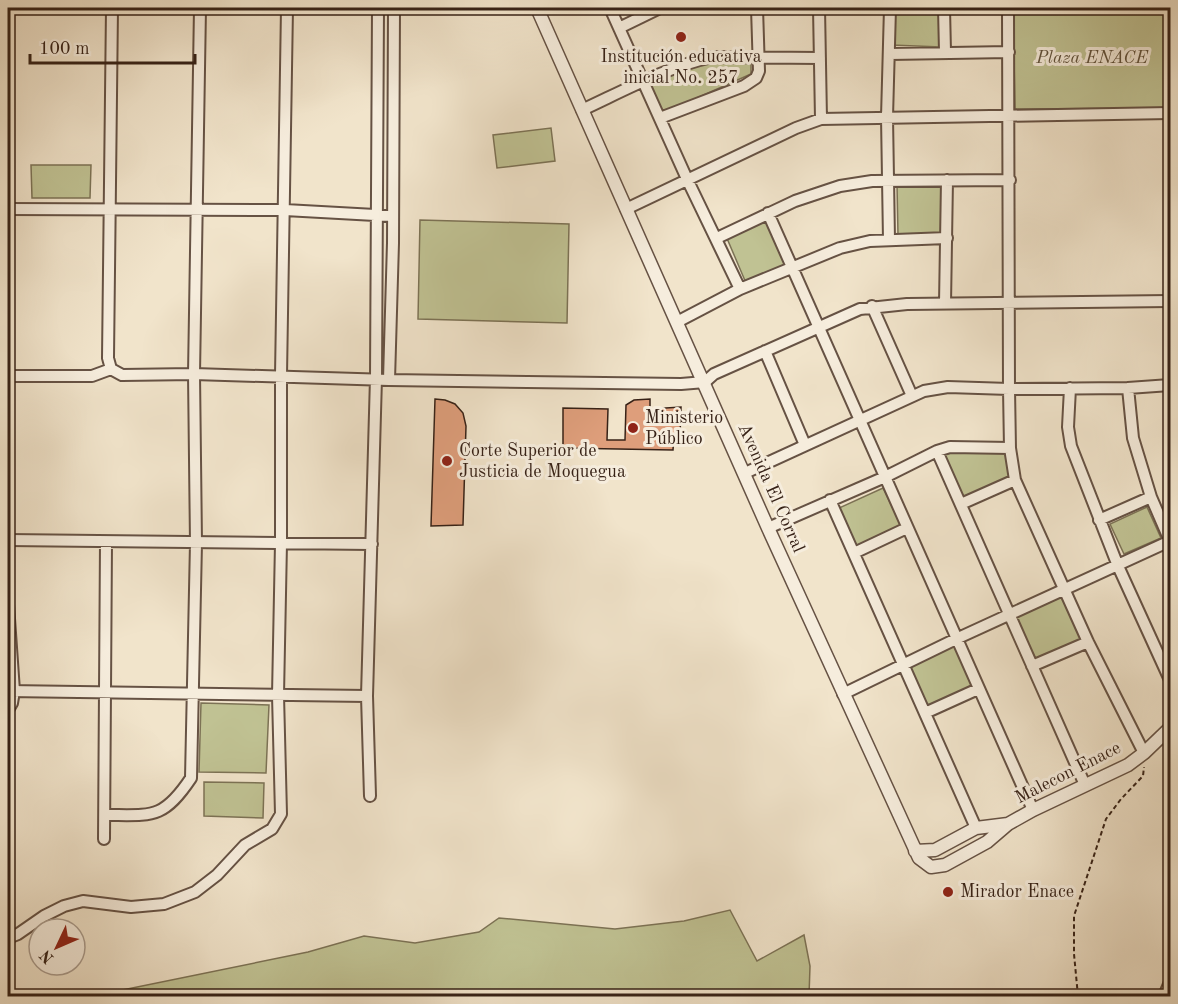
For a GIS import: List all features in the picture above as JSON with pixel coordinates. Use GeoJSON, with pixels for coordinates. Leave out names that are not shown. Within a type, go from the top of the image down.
{"type":"FeatureCollection","features":[{"type":"Feature","properties":{"kind":"street"},"geometry":{"type":"LineString","coordinates":[[112,8],[108,358],[111,369],[122,375],[280,375],[389,380],[681,384],[705,382],[714,374],[818,327],[872,306],[1170,301]]}},
{"type":"Feature","properties":{"kind":"street"},"geometry":{"type":"LineString","coordinates":[[105,815],[156,813],[170,805],[191,778],[196,543],[194,374],[200,8]]}},
{"type":"Feature","properties":{"kind":"street"},"geometry":{"type":"LineString","coordinates":[[8,938],[64,906],[82,901],[131,906],[164,904],[195,892],[217,874],[245,845],[272,829],[281,814],[278,695],[281,543],[280,375],[285,210],[287,8]]}},
{"type":"Feature","properties":{"kind":"street"},"geometry":{"type":"LineString","coordinates":[[370,796],[367,696],[376,378],[378,8]]}},
{"type":"Feature","properties":{"kind":"street"},"geometry":{"type":"LineString","coordinates":[[389,380],[394,8]]}},
{"type":"Feature","properties":{"kind":"street","name":"Avenida El Corral"},"geometry":{"type":"LineString","coordinates":[[537,8],[768,528],[915,851]]}},
{"type":"Feature","properties":{"kind":"street"},"geometry":{"type":"LineString","coordinates":[[610,8],[687,179],[740,289]]}},
{"type":"Feature","properties":{"kind":"street"},"geometry":{"type":"LineString","coordinates":[[619,28],[660,8]]}},
{"type":"Feature","properties":{"kind":"street"},"geometry":{"type":"LineString","coordinates":[[660,118],[751,82],[759,71],[757,8]]}},
{"type":"Feature","properties":{"kind":"street"},"geometry":{"type":"LineString","coordinates":[[819,8],[821,119]]}},
{"type":"Feature","properties":{"kind":"street"},"geometry":{"type":"LineString","coordinates":[[889,240],[887,117],[890,8]]}},
{"type":"Feature","properties":{"kind":"street"},"geometry":{"type":"LineString","coordinates":[[944,8],[945,52]]}},
{"type":"Feature","properties":{"kind":"street"},"geometry":{"type":"LineString","coordinates":[[1008,8],[1009,389],[1010,448],[1015,480],[1063,590],[1144,753]]}},
{"type":"Feature","properties":{"kind":"street"},"geometry":{"type":"LineString","coordinates":[[890,54],[1009,52]]}},
{"type":"Feature","properties":{"kind":"street"},"geometry":{"type":"LineString","coordinates":[[582,110],[682,65],[712,57],[820,58]]}},
{"type":"Feature","properties":{"kind":"street"},"geometry":{"type":"LineString","coordinates":[[626,209],[796,128],[821,119],[1170,113]]}},
{"type":"Feature","properties":{"kind":"street"},"geometry":{"type":"LineString","coordinates":[[945,304],[947,180]]}},
{"type":"Feature","properties":{"kind":"street"},"geometry":{"type":"LineString","coordinates":[[717,238],[813,193],[833,187],[888,181],[1010,180]]}},
{"type":"Feature","properties":{"kind":"street"},"geometry":{"type":"LineString","coordinates":[[8,209],[285,210],[393,216]]}},
{"type":"Feature","properties":{"kind":"street"},"geometry":{"type":"LineString","coordinates":[[768,213],[1033,810]]}},
{"type":"Feature","properties":{"kind":"street"},"geometry":{"type":"LineString","coordinates":[[677,322],[740,289],[856,243],[946,238]]}},
{"type":"Feature","properties":{"kind":"street"},"geometry":{"type":"LineString","coordinates":[[872,306],[912,396]]}},
{"type":"Feature","properties":{"kind":"street"},"geometry":{"type":"LineString","coordinates":[[765,351],[805,445]]}},
{"type":"Feature","properties":{"kind":"street"},"geometry":{"type":"LineString","coordinates":[[8,376],[92,376],[111,369]]}},
{"type":"Feature","properties":{"kind":"street"},"geometry":{"type":"LineString","coordinates":[[745,473],[924,391],[948,387],[1128,388],[1170,385]]}},
{"type":"Feature","properties":{"kind":"street"},"geometry":{"type":"LineString","coordinates":[[1070,387],[1068,427],[1071,446],[1098,520],[1170,680]]}},
{"type":"Feature","properties":{"kind":"street"},"geometry":{"type":"LineString","coordinates":[[843,694],[956,639],[1170,541],[1151,497],[1133,438],[1128,388]]}},
{"type":"Feature","properties":{"kind":"street"},"geometry":{"type":"LineString","coordinates":[[768,528],[885,477],[937,451],[950,447],[1010,448]]}},
{"type":"Feature","properties":{"kind":"street"},"geometry":{"type":"LineString","coordinates":[[937,451],[1085,785]]}},
{"type":"Feature","properties":{"kind":"street"},"geometry":{"type":"LineString","coordinates":[[961,504],[1015,480]]}},
{"type":"Feature","properties":{"kind":"street"},"geometry":{"type":"LineString","coordinates":[[1098,520],[1151,497]]}},
{"type":"Feature","properties":{"kind":"street"},"geometry":{"type":"LineString","coordinates":[[830,500],[976,828]]}},
{"type":"Feature","properties":{"kind":"street"},"geometry":{"type":"LineString","coordinates":[[854,553],[907,528]]}},
{"type":"Feature","properties":{"kind":"street"},"geometry":{"type":"LineString","coordinates":[[8,540],[372,544]]}},
{"type":"Feature","properties":{"kind":"street"},"geometry":{"type":"LineString","coordinates":[[104,838],[106,542]]}},
{"type":"Feature","properties":{"kind":"street"},"geometry":{"type":"LineString","coordinates":[[8,604],[12,703],[8,710]]}},
{"type":"Feature","properties":{"kind":"street"},"geometry":{"type":"LineString","coordinates":[[1032,666],[1088,642]]}},
{"type":"Feature","properties":{"kind":"street"},"geometry":{"type":"LineString","coordinates":[[925,713],[978,689]]}},
{"type":"Feature","properties":{"kind":"street"},"geometry":{"type":"LineString","coordinates":[[11,691],[367,696]]}},
{"type":"Feature","properties":{"kind":"street","name":"Malecon Enace"},"geometry":{"type":"LineString","coordinates":[[915,851],[925,864],[938,867],[987,842],[1008,824],[1033,810],[1128,765],[1170,728]]}},
{"type":"Feature","properties":{"kind":"street","name":"Malecon Enace"},"geometry":{"type":"LineString","coordinates":[[915,851],[935,850],[976,828],[1008,824]]}},
{"type":"Feature","properties":{"kind":"street"},"geometry":{"type":"LineString","coordinates":[[1164,996],[1170,982]]}},
{"type":"Feature","properties":{"kind":"path"},"geometry":{"type":"LineString","coordinates":[[1078,996],[1074,954],[1074,916],[1106,819],[1143,776],[1144,753]]}},
{"type":"Feature","properties":{"kind":"green space"},"geometry":{"type":"Polygon","coordinates":[[[889,8],[941,8],[941,47],[891,45],[889,8]]]}},
{"type":"Feature","properties":{"kind":"green space","name":"Plaza ENACE"},"geometry":{"type":"Polygon","coordinates":[[[1013,8],[1170,8],[1170,108],[1015,109],[1013,8]]]}},
{"type":"Feature","properties":{"kind":"green space"},"geometry":{"type":"Polygon","coordinates":[[[714,60],[751,61],[751,74],[663,113],[649,83],[714,60]]]}},
{"type":"Feature","properties":{"kind":"green space"},"geometry":{"type":"Polygon","coordinates":[[[551,128],[555,161],[497,168],[493,135],[551,128]]]}},
{"type":"Feature","properties":{"kind":"green space"},"geometry":{"type":"Polygon","coordinates":[[[31,165],[91,165],[90,198],[32,198],[31,165]]]}},
{"type":"Feature","properties":{"kind":"green space"},"geometry":{"type":"Polygon","coordinates":[[[897,184],[941,184],[943,234],[898,235],[897,184]]]}},
{"type":"Feature","properties":{"kind":"green space"},"geometry":{"type":"Polygon","coordinates":[[[764,218],[786,265],[746,283],[726,236],[764,218]]]}},
{"type":"Feature","properties":{"kind":"green space"},"geometry":{"type":"Polygon","coordinates":[[[420,220],[569,224],[567,323],[418,319],[420,220]]]}},
{"type":"Feature","properties":{"kind":"green space"},"geometry":{"type":"Polygon","coordinates":[[[948,451],[1005,452],[1010,477],[961,499],[941,453],[948,451]]]}},
{"type":"Feature","properties":{"kind":"green space"},"geometry":{"type":"Polygon","coordinates":[[[883,488],[901,525],[856,546],[839,508],[883,488]]]}},
{"type":"Feature","properties":{"kind":"green space"},"geometry":{"type":"Polygon","coordinates":[[[1147,507],[1161,538],[1124,554],[1110,524],[1147,507]]]}},
{"type":"Feature","properties":{"kind":"green space"},"geometry":{"type":"Polygon","coordinates":[[[1062,593],[1083,639],[1034,661],[1014,617],[1062,593]]]}},
{"type":"Feature","properties":{"kind":"green space"},"geometry":{"type":"Polygon","coordinates":[[[954,643],[975,687],[927,709],[907,665],[954,643]]]}},
{"type":"Feature","properties":{"kind":"green space"},"geometry":{"type":"Polygon","coordinates":[[[201,703],[269,705],[266,773],[199,772],[201,703]]]}},
{"type":"Feature","properties":{"kind":"green space"},"geometry":{"type":"Polygon","coordinates":[[[204,782],[264,783],[263,818],[204,816],[204,782]]]}},
{"type":"Feature","properties":{"kind":"green space"},"geometry":{"type":"Polygon","coordinates":[[[730,910],[757,961],[804,935],[810,966],[809,996],[93,996],[308,952],[364,936],[415,943],[479,932],[499,918],[615,929],[684,921],[730,910]]]}},
{"type":"Feature","properties":{"kind":"building"},"geometry":{"type":"Polygon","coordinates":[[[435,399],[455,404],[463,413],[466,426],[463,525],[431,526],[435,399]]]}},
{"type":"Feature","properties":{"kind":"building"},"geometry":{"type":"Polygon","coordinates":[[[650,399],[650,409],[681,407],[680,436],[674,435],[673,450],[563,448],[563,408],[608,409],[607,440],[625,440],[626,405],[634,400],[650,399]]]}},
{"type":"Feature","properties":{"kind":"place","name":"Institución educativa inicial No. 257"},"geometry":{"type":"Point","coordinates":[681,37]}},
{"type":"Feature","properties":{"kind":"place","name":"Ministerio Público"},"geometry":{"type":"Point","coordinates":[633,428]}},
{"type":"Feature","properties":{"kind":"place","name":"Corte Superior de Justicia de Moquegua"},"geometry":{"type":"Point","coordinates":[447,461]}},
{"type":"Feature","properties":{"kind":"place","name":"Mirador Enace"},"geometry":{"type":"Point","coordinates":[948,892]}}]}
